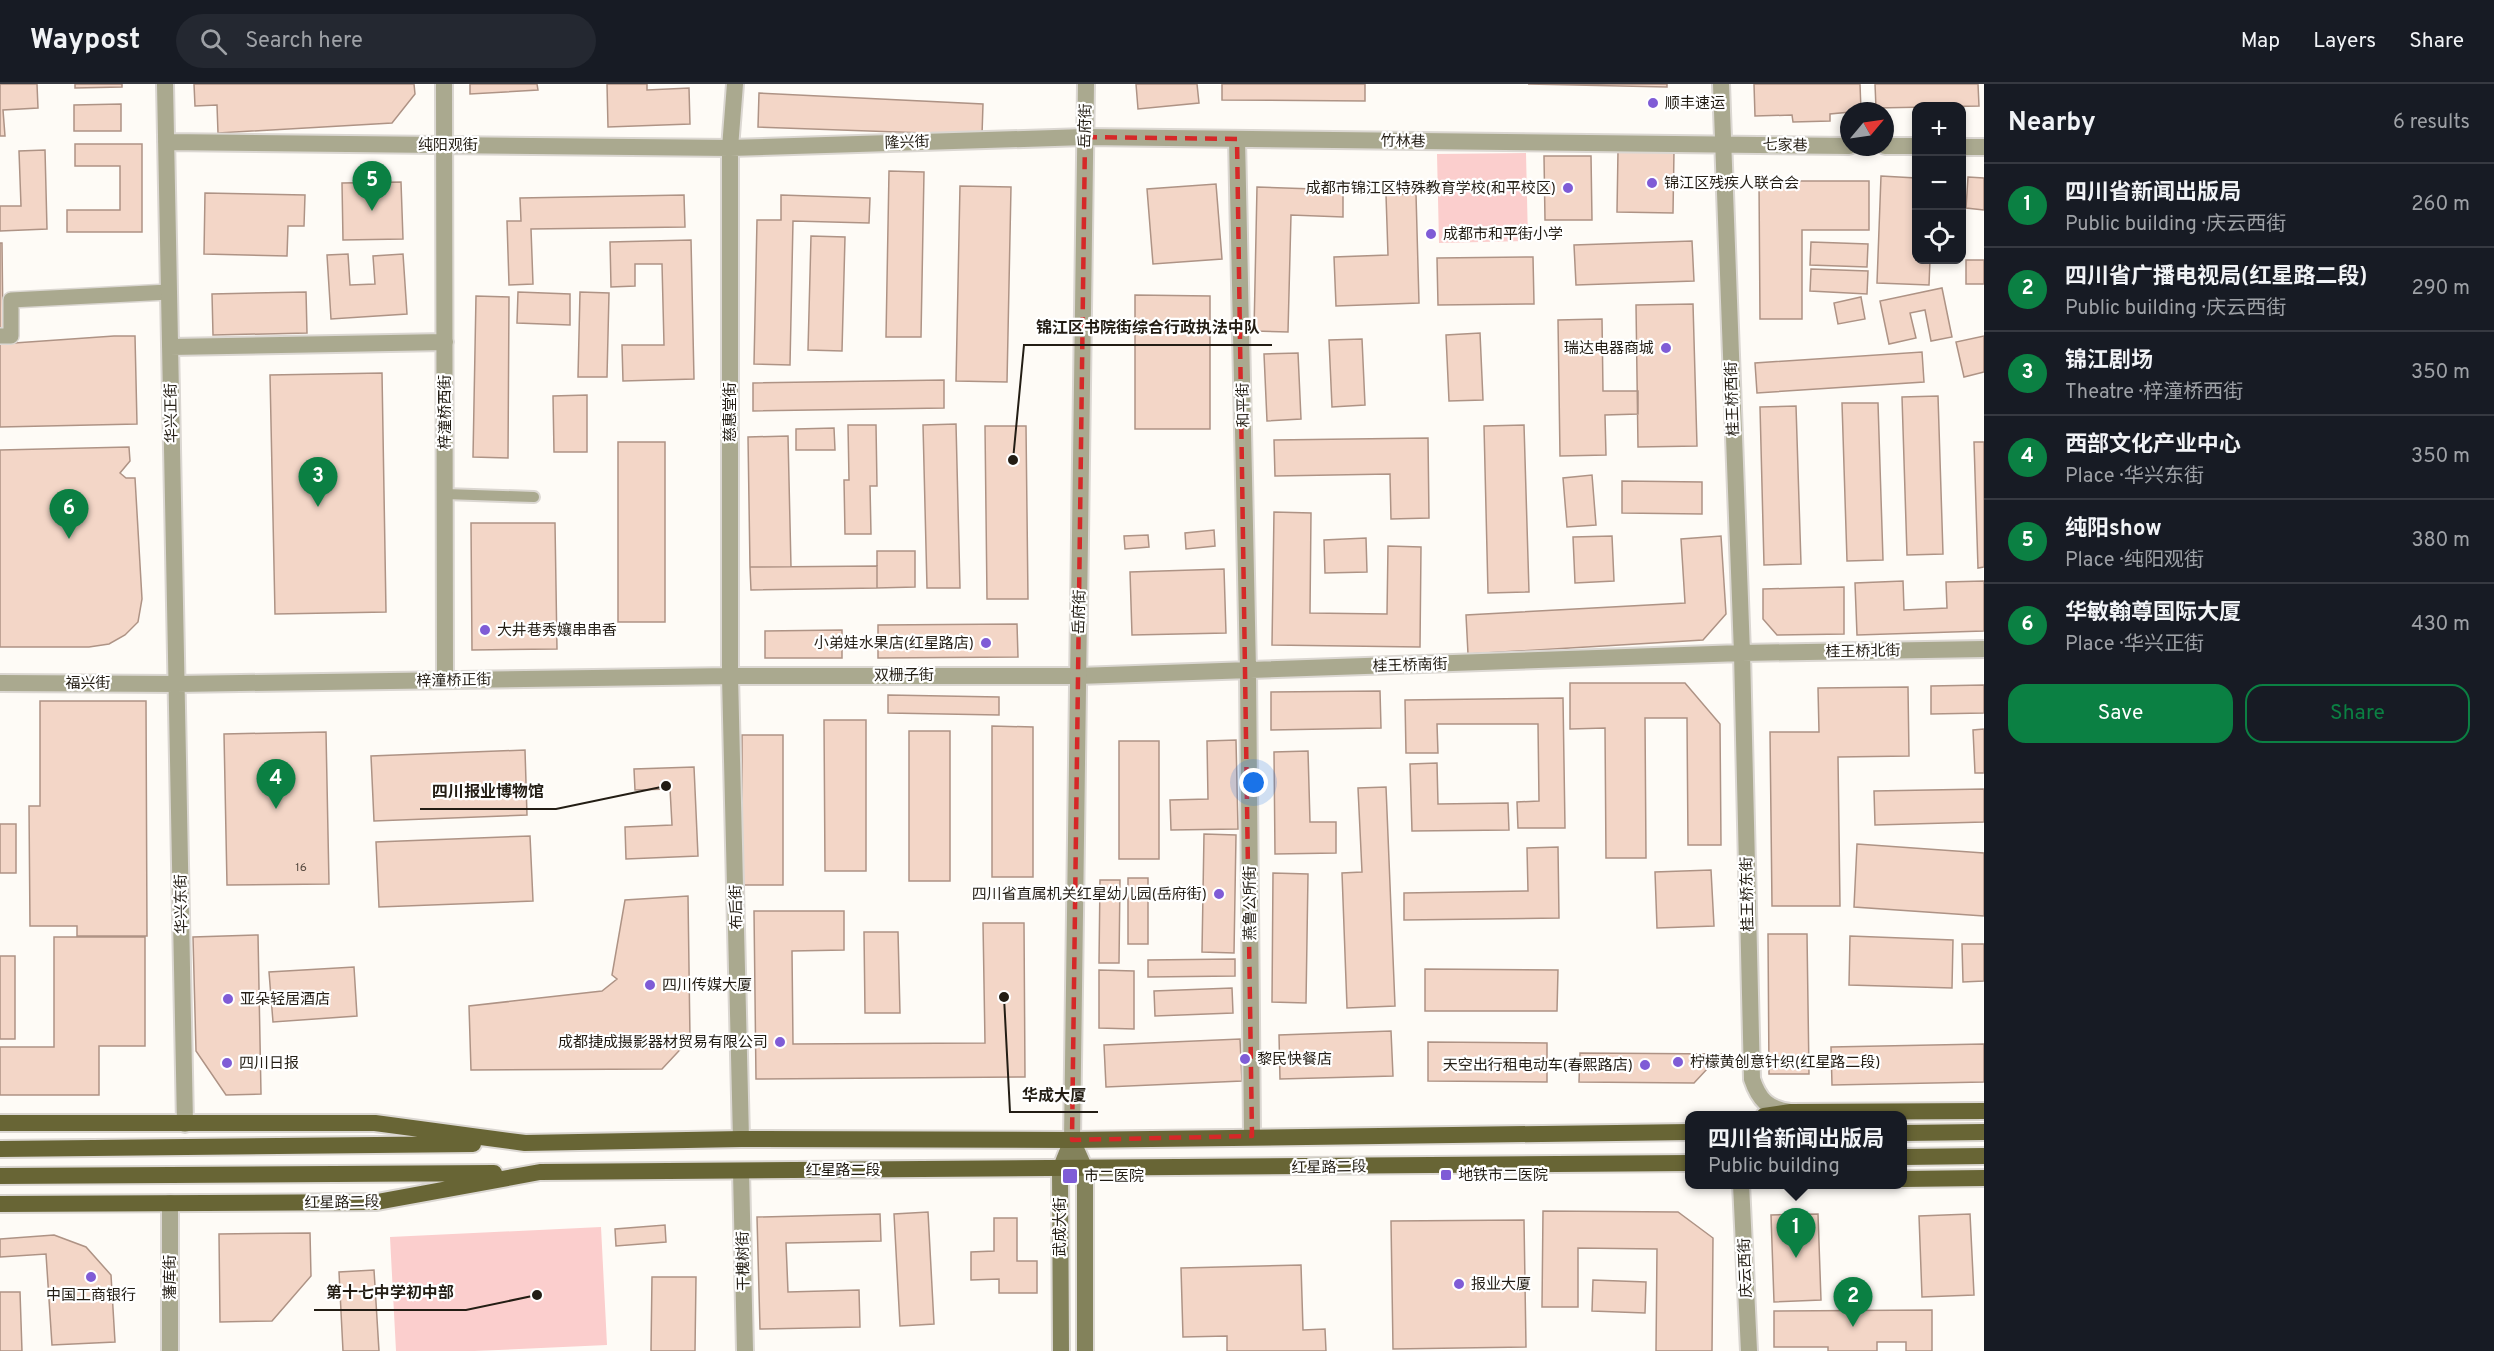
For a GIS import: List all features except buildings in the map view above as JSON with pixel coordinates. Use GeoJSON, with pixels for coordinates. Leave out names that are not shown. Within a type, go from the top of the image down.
{"type":"FeatureCollection","features":[{"type":"Feature","properties":{"kind":"main road"},"geometry":{"type":"LineString","coordinates":[[1907,1111],[1984,1111]]}},
{"type":"Feature","properties":{"kind":"main road","name":"红星路二段"},"geometry":{"type":"LineString","coordinates":[[0,1124],[375,1123],[525,1143],[741,1139],[1072,1140],[1685,1132]]}},
{"type":"Feature","properties":{"kind":"main road","name":"红星路二段"},"geometry":{"type":"LineString","coordinates":[[1636,1132],[1685,1126]]}},
{"type":"Feature","properties":{"kind":"main road"},"geometry":{"type":"LineString","coordinates":[[1907,1132],[1984,1131]]}},
{"type":"Feature","properties":{"kind":"main road","name":"武成大街"},"geometry":{"type":"LineString","coordinates":[[1072,1140],[1085,1169],[1085,1351]]}},
{"type":"Feature","properties":{"kind":"main road","name":"武成大街"},"geometry":{"type":"LineString","coordinates":[[1061,1351],[1060,1170],[1072,1140]]}},
{"type":"Feature","properties":{"kind":"main road"},"geometry":{"type":"LineString","coordinates":[[0,1149],[525,1143]]}},
{"type":"Feature","properties":{"kind":"main road"},"geometry":{"type":"LineString","coordinates":[[1907,1157],[1984,1156]]}},
{"type":"Feature","properties":{"kind":"main road","name":"红星路二段"},"geometry":{"type":"LineString","coordinates":[[0,1204],[377,1202],[540,1172],[1060,1170],[1685,1163]]}},
{"type":"Feature","properties":{"kind":"main road"},"geometry":{"type":"LineString","coordinates":[[0,1176],[540,1172]]}},
{"type":"Feature","properties":{"kind":"main road"},"geometry":{"type":"LineString","coordinates":[[1907,1179],[1984,1178]]}},
{"type":"Feature","properties":{"kind":"street","name":"华兴正街"},"geometry":{"type":"LineString","coordinates":[[165,84],[177,684]]}},
{"type":"Feature","properties":{"kind":"street","name":"梓潼桥西街"},"geometry":{"type":"LineString","coordinates":[[444,84],[445,680]]}},
{"type":"Feature","properties":{"kind":"street","name":"慈惠堂街"},"geometry":{"type":"LineString","coordinates":[[730,676],[730,148],[735,84]]}},
{"type":"Feature","properties":{"kind":"street","name":"岳府街"},"geometry":{"type":"LineString","coordinates":[[1072,1140],[1086,84]]}},
{"type":"Feature","properties":{"kind":"street","name":"桂王桥西街"},"geometry":{"type":"LineString","coordinates":[[1720,84],[1742,653]]}},
{"type":"Feature","properties":{"kind":"street","name":"隆兴街"},"geometry":{"type":"LineString","coordinates":[[730,148],[1085,137]]}},
{"type":"Feature","properties":{"kind":"street","name":"竹林巷"},"geometry":{"type":"LineString","coordinates":[[1085,137],[1721,144]]}},
{"type":"Feature","properties":{"kind":"street","name":"和平街"},"geometry":{"type":"LineString","coordinates":[[1237,139],[1248,671]]}},
{"type":"Feature","properties":{"kind":"street","name":"纯阳观街"},"geometry":{"type":"LineString","coordinates":[[166,142],[730,148]]}},
{"type":"Feature","properties":{"kind":"street","name":"七家巷"},"geometry":{"type":"LineString","coordinates":[[1721,144],[1840,146]]}},
{"type":"Feature","properties":{"kind":"street"},"geometry":{"type":"LineString","coordinates":[[1894,146],[1912,146]]}},
{"type":"Feature","properties":{"kind":"street"},"geometry":{"type":"LineString","coordinates":[[1966,147],[1984,147]]}},
{"type":"Feature","properties":{"kind":"street"},"geometry":{"type":"LineString","coordinates":[[0,336],[11,336],[11,300],[169,292]]}},
{"type":"Feature","properties":{"kind":"street"},"geometry":{"type":"LineString","coordinates":[[170,347],[445,342]]}},
{"type":"Feature","properties":{"kind":"street","name":"桂王桥北街"},"geometry":{"type":"LineString","coordinates":[[1742,653],[1984,649]]}},
{"type":"Feature","properties":{"kind":"street","name":"桂王桥南街"},"geometry":{"type":"LineString","coordinates":[[1078,676],[1742,653]]}},
{"type":"Feature","properties":{"kind":"street","name":"桂王桥东街"},"geometry":{"type":"LineString","coordinates":[[1742,653],[1752,1079],[1762,1101],[1784,1111]]}},
{"type":"Feature","properties":{"kind":"street","name":"燕鲁公所街"},"geometry":{"type":"LineString","coordinates":[[1248,671],[1252,1136]]}},
{"type":"Feature","properties":{"kind":"street","name":"双栅子街"},"geometry":{"type":"LineString","coordinates":[[730,676],[1078,676]]}},
{"type":"Feature","properties":{"kind":"street","name":"梓潼桥正街"},"geometry":{"type":"LineString","coordinates":[[177,684],[730,676]]}},
{"type":"Feature","properties":{"kind":"street","name":"布后街"},"geometry":{"type":"LineString","coordinates":[[730,676],[741,1139]]}},
{"type":"Feature","properties":{"kind":"street","name":"福兴街"},"geometry":{"type":"LineString","coordinates":[[0,683],[177,684]]}},
{"type":"Feature","properties":{"kind":"street","name":"华兴东街"},"geometry":{"type":"LineString","coordinates":[[177,684],[185,1124]]}},
{"type":"Feature","properties":{"kind":"street","name":"干槐树街"},"geometry":{"type":"LineString","coordinates":[[741,1171],[746,1351]]}},
{"type":"Feature","properties":{"kind":"street","name":"庆云西街"},"geometry":{"type":"LineString","coordinates":[[1741,1189],[1749,1351]]}},
{"type":"Feature","properties":{"kind":"street","name":"藩库街"},"geometry":{"type":"LineString","coordinates":[[170,1203],[170,1351]]}},
{"type":"Feature","properties":{"kind":"lane"},"geometry":{"type":"LineString","coordinates":[[445,494],[534,497]]}},
{"type":"Feature","properties":{"kind":"highlighted area"},"geometry":{"type":"Polygon","coordinates":[[[1085,137],[1237,139],[1252,1136],[1072,1140],[1085,137]]]}},
{"type":"Feature","properties":{"kind":"shaded area"},"geometry":{"type":"Polygon","coordinates":[[[1526,153],[1528,241],[1439,243],[1437,154],[1526,153]]]}},
{"type":"Feature","properties":{"kind":"shaded area"},"geometry":{"type":"Polygon","coordinates":[[[601,1227],[607,1345],[474,1351],[396,1351],[390,1237],[601,1227]]]}},
{"type":"Feature","properties":{"kind":"place","name":"顺丰速运"},"geometry":{"type":"Point","coordinates":[1653,103]}},
{"type":"Feature","properties":{"kind":"place","name":"锦江区残疾人联合会"},"geometry":{"type":"Point","coordinates":[1652,183]}},
{"type":"Feature","properties":{"kind":"place","name":"成都市锦江区特殊教育学校(和平校区)"},"geometry":{"type":"Point","coordinates":[1568,188]}},
{"type":"Feature","properties":{"kind":"place","name":"纯阳show"},"geometry":{"type":"Point","coordinates":[372,211]}},
{"type":"Feature","properties":{"kind":"place","name":"成都市和平街小学"},"geometry":{"type":"Point","coordinates":[1431,234]}},
{"type":"Feature","properties":{"kind":"place","name":"瑞达电器商城"},"geometry":{"type":"Point","coordinates":[1666,348]}},
{"type":"Feature","properties":{"kind":"place","name":"锦江区书院街综合行政执法中队"},"geometry":{"type":"Point","coordinates":[1013,460]}},
{"type":"Feature","properties":{"kind":"place","name":"锦江剧场"},"geometry":{"type":"Point","coordinates":[318,507]}},
{"type":"Feature","properties":{"kind":"place","name":"华敏·翰尊国际大厦"},"geometry":{"type":"Point","coordinates":[69,539]}},
{"type":"Feature","properties":{"kind":"place","name":"大井巷秀孃串串香"},"geometry":{"type":"Point","coordinates":[485,630]}},
{"type":"Feature","properties":{"kind":"place","name":"小弟娃水果店(红星路店)"},"geometry":{"type":"Point","coordinates":[986,643]}},
{"type":"Feature","properties":{"kind":"place","name":"四川报业博物馆"},"geometry":{"type":"Point","coordinates":[666,786]}},
{"type":"Feature","properties":{"kind":"place","name":"西部文化产业中心"},"geometry":{"type":"Point","coordinates":[276,809]}},
{"type":"Feature","properties":{"kind":"place","name":"四川省直属机关红星幼儿园(岳府街)"},"geometry":{"type":"Point","coordinates":[1219,894]}},
{"type":"Feature","properties":{"kind":"place","name":"四川传媒大厦"},"geometry":{"type":"Point","coordinates":[650,985]}},
{"type":"Feature","properties":{"kind":"place","name":"华成大厦"},"geometry":{"type":"Point","coordinates":[1004,997]}},
{"type":"Feature","properties":{"kind":"place","name":"亚朵轻居酒店"},"geometry":{"type":"Point","coordinates":[228,999]}},
{"type":"Feature","properties":{"kind":"place","name":"成都捷成摄影器材贸易有限公司"},"geometry":{"type":"Point","coordinates":[780,1042]}},
{"type":"Feature","properties":{"kind":"place","name":"黎民快餐店"},"geometry":{"type":"Point","coordinates":[1245,1059]}},
{"type":"Feature","properties":{"kind":"place","name":"柠檬黄创意针织(红星路二段)"},"geometry":{"type":"Point","coordinates":[1678,1062]}},
{"type":"Feature","properties":{"kind":"place","name":"四川日报"},"geometry":{"type":"Point","coordinates":[227,1063]}},
{"type":"Feature","properties":{"kind":"place","name":"天空出行租电动车(春熙路店)"},"geometry":{"type":"Point","coordinates":[1645,1065]}},
{"type":"Feature","properties":{"kind":"place","name":"地铁市二医院"},"geometry":{"type":"Point","coordinates":[1446,1175]}},
{"type":"Feature","properties":{"kind":"place","name":"市二医院"},"geometry":{"type":"Point","coordinates":[1070,1176]}},
{"type":"Feature","properties":{"kind":"place","name":"四川省新闻出版局"},"geometry":{"type":"Point","coordinates":[1796,1258]}},
{"type":"Feature","properties":{"kind":"place","name":"中国工商银行"},"geometry":{"type":"Point","coordinates":[91,1277]}},
{"type":"Feature","properties":{"kind":"place","name":"报业大厦"},"geometry":{"type":"Point","coordinates":[1459,1284]}},
{"type":"Feature","properties":{"kind":"place","name":"第十七中学初中部"},"geometry":{"type":"Point","coordinates":[537,1295]}},
{"type":"Feature","properties":{"kind":"place","name":"四川省广播电视局(红星路二段)"},"geometry":{"type":"Point","coordinates":[1853,1327]}}]}
